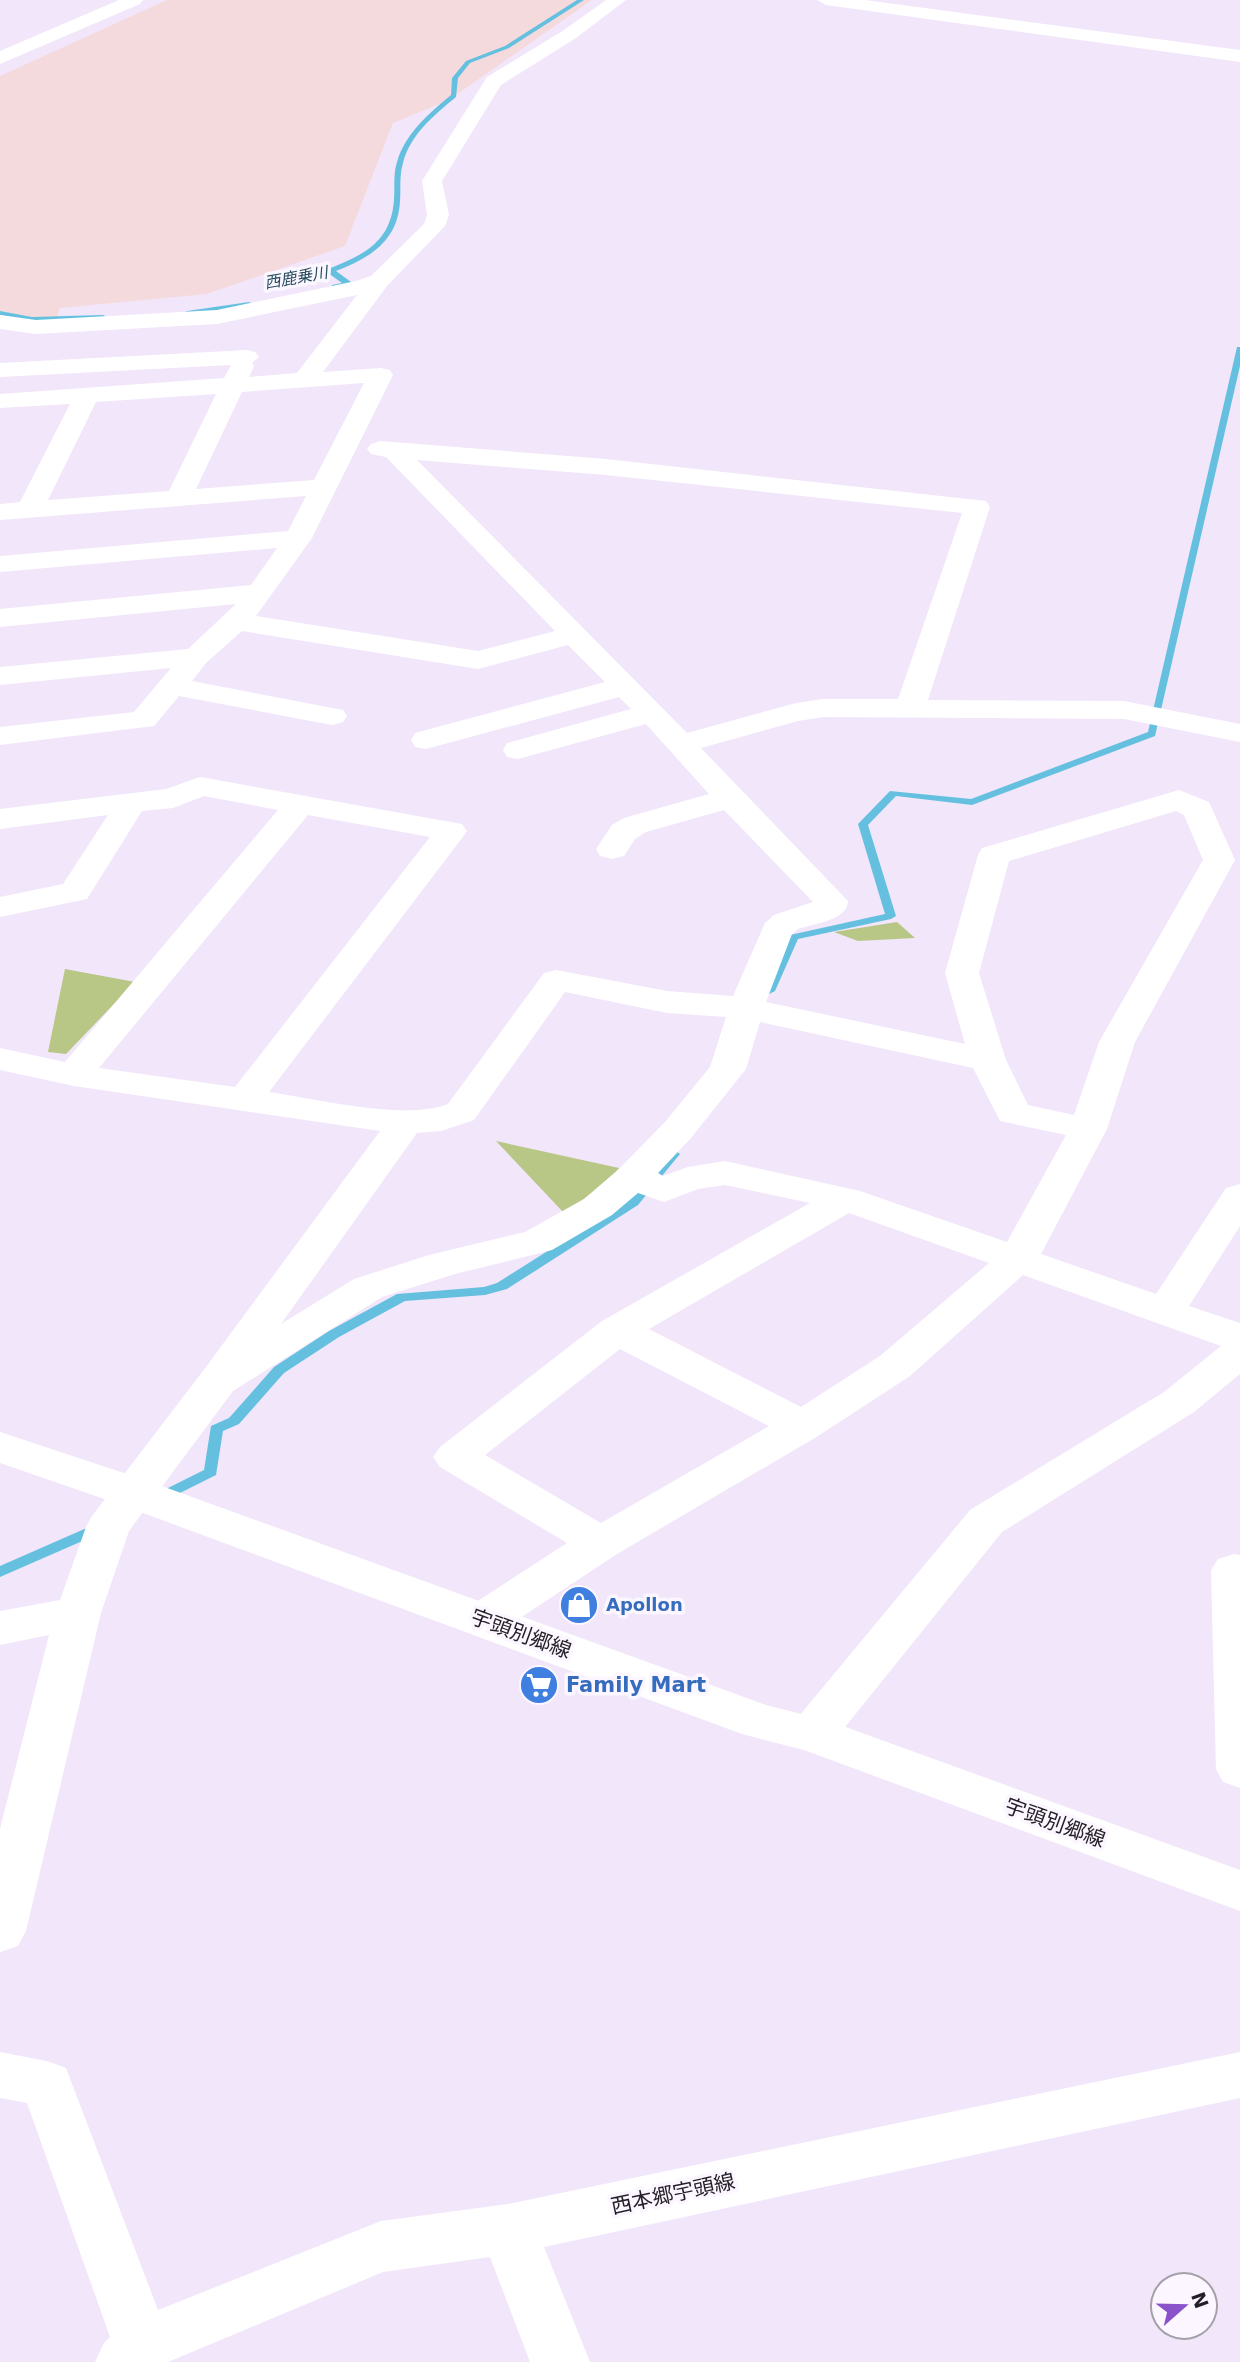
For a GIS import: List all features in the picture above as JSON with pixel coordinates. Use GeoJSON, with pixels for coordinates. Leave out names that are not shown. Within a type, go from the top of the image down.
{"type":"FeatureCollection","features":[{"type":"Feature","properties":{"kind":"street"},"geometry":{"type":"LineString","coordinates":[[0,58],[134,0]]}},
{"type":"Feature","properties":{"kind":"street"},"geometry":{"type":"LineString","coordinates":[[304,381],[379,281],[434,226],[438,215],[432,181],[494,81],[570,34],[617,0]]}},
{"type":"Feature","properties":{"kind":"street"},"geometry":{"type":"LineString","coordinates":[[826,0],[1240,56]]}},
{"type":"Feature","properties":{"kind":"street"},"geometry":{"type":"LineString","coordinates":[[0,322],[36,327],[217,317],[361,288],[379,281]]}},
{"type":"Feature","properties":{"kind":"street"},"geometry":{"type":"LineString","coordinates":[[179,497],[247,357],[284,304]]}},
{"type":"Feature","properties":{"kind":"street"},"geometry":{"type":"LineString","coordinates":[[0,370],[247,357]]}},
{"type":"Feature","properties":{"kind":"street"},"geometry":{"type":"LineString","coordinates":[[0,401],[382,375],[298,538],[260,593],[236,621],[197,657],[143,720],[0,736]]}},
{"type":"Feature","properties":{"kind":"street"},"geometry":{"type":"LineString","coordinates":[[30,509],[87,395]]}},
{"type":"Feature","properties":{"kind":"street"},"geometry":{"type":"LineString","coordinates":[[344,446],[606,467],[977,507],[910,709]]}},
{"type":"Feature","properties":{"kind":"street"},"geometry":{"type":"LineString","coordinates":[[392,449],[626,686],[831,901],[831,907],[786,922],[778,930],[746,1008],[728,1069],[678,1130],[649,1183]]}},
{"type":"Feature","properties":{"kind":"street"},"geometry":{"type":"LineString","coordinates":[[0,512],[326,487]]}},
{"type":"Feature","properties":{"kind":"street"},"geometry":{"type":"LineString","coordinates":[[0,564],[298,538]]}},
{"type":"Feature","properties":{"kind":"street"},"geometry":{"type":"LineString","coordinates":[[0,618],[260,593]]}},
{"type":"Feature","properties":{"kind":"street"},"geometry":{"type":"LineString","coordinates":[[236,621],[478,660],[575,634]]}},
{"type":"Feature","properties":{"kind":"street"},"geometry":{"type":"LineString","coordinates":[[0,676],[197,657]]}},
{"type":"Feature","properties":{"kind":"street"},"geometry":{"type":"LineString","coordinates":[[172,686],[332,716]]}},
{"type":"Feature","properties":{"kind":"street"},"geometry":{"type":"LineString","coordinates":[[426,740],[626,686]]}},
{"type":"Feature","properties":{"kind":"street"},"geometry":{"type":"LineString","coordinates":[[680,744],[796,712],[823,708],[1124,710],[1240,733]]}},
{"type":"Feature","properties":{"kind":"street"},"geometry":{"type":"LineString","coordinates":[[518,750],[652,713]]}},
{"type":"Feature","properties":{"kind":"street"},"geometry":{"type":"LineString","coordinates":[[0,819],[173,798],[200,786],[452,831],[243,1101]]}},
{"type":"Feature","properties":{"kind":"street"},"geometry":{"type":"LineString","coordinates":[[612,849],[623,832],[635,825],[730,798]]}},
{"type":"Feature","properties":{"kind":"street"},"geometry":{"type":"LineString","coordinates":[[483,1620],[601,1544],[803,1426],[895,1366],[1017,1259],[1088,1129],[1117,1042],[1219,860],[1198,810],[1179,800],[994,855],[962,973],[988,1060],[1013,1113],[1088,1129]]}},
{"type":"Feature","properties":{"kind":"street"},"geometry":{"type":"LineString","coordinates":[[74,1075],[301,803]]}},
{"type":"Feature","properties":{"kind":"street"},"geometry":{"type":"LineString","coordinates":[[0,907],[75,892],[131,804]]}},
{"type":"Feature","properties":{"kind":"street"},"geometry":{"type":"LineString","coordinates":[[0,1059],[74,1075],[243,1101],[405,1123],[442,1121],[461,1112],[556,980],[667,1002],[746,1008],[988,1060]]}},
{"type":"Feature","properties":{"kind":"street"},"geometry":{"type":"LineString","coordinates":[[0,1931],[78,1613],[108,1527],[218,1381],[405,1123]]}},
{"type":"Feature","properties":{"kind":"street"},"geometry":{"type":"LineString","coordinates":[[218,1381],[368,1288],[443,1264],[538,1241],[598,1207],[649,1183],[725,1173],[846,1199],[1240,1338]]}},
{"type":"Feature","properties":{"kind":"street"},"geometry":{"type":"LineString","coordinates":[[1166,1311],[1240,1196]]}},
{"type":"Feature","properties":{"kind":"street"},"geometry":{"type":"LineString","coordinates":[[601,1544],[455,1457],[617,1330],[846,1199]]}},
{"type":"Feature","properties":{"kind":"street"},"geometry":{"type":"LineString","coordinates":[[617,1330],[803,1426]]}},
{"type":"Feature","properties":{"kind":"street"},"geometry":{"type":"LineString","coordinates":[[812,1734],[986,1521],[1179,1402],[1240,1352]]}},
{"type":"Feature","properties":{"kind":"street","name":"宇頭別郷線"},"geometry":{"type":"LineString","coordinates":[[0,1447],[132,1492],[759,1721],[812,1734],[1240,1891]]}},
{"type":"Feature","properties":{"kind":"street"},"geometry":{"type":"LineString","coordinates":[[1240,1571],[1234,1570],[1240,1769]]}},
{"type":"Feature","properties":{"kind":"street"},"geometry":{"type":"LineString","coordinates":[[0,1628],[78,1613]]}},
{"type":"Feature","properties":{"kind":"street"},"geometry":{"type":"LineString","coordinates":[[0,2075],[47,2084],[134,2354]]}},
{"type":"Feature","properties":{"kind":"street","name":"西本郷宇頭線"},"geometry":{"type":"LineString","coordinates":[[134,2354],[229,2307],[381,2247],[508,2229],[1240,2076]]}},
{"type":"Feature","properties":{"kind":"street"},"geometry":{"type":"LineString","coordinates":[[508,2229],[560,2362]]}},
{"type":"Feature","properties":{"kind":"shaded area"},"geometry":{"type":"Polygon","coordinates":[[[167,0],[592,0],[449,100],[393,123],[345,246],[207,294],[60,308],[57,318],[32,319],[0,313],[0,76],[167,0]]]}},
{"type":"Feature","properties":{"kind":"green space"},"geometry":{"type":"Polygon","coordinates":[[[897,922],[915,938],[858,941],[834,932],[897,922]]]}},
{"type":"Feature","properties":{"kind":"green space"},"geometry":{"type":"Polygon","coordinates":[[[65,969],[135,982],[66,1054],[48,1052],[65,969]]]}},
{"type":"Feature","properties":{"kind":"green space"},"geometry":{"type":"Polygon","coordinates":[[[496,1141],[619,1168],[608,1182],[564,1213],[496,1141]]]}},
{"type":"Feature","properties":{"kind":"waterway","name":"西鹿乗川"},"geometry":{"type":"LineString","coordinates":[[335,287],[348,284],[331,271],[366,255],[384,240],[390,230],[395,218],[399,166],[404,151],[422,125],[454,96],[455,78],[468,62],[507,47],[581,0]]}},
{"type":"Feature","properties":{"kind":"waterway","name":"西鹿乗川"},"geometry":{"type":"LineString","coordinates":[[187,313],[249,304]]}},
{"type":"Feature","properties":{"kind":"waterway","name":"西鹿乗川"},"geometry":{"type":"LineString","coordinates":[[0,313],[32,319],[103,317]]}},
{"type":"Feature","properties":{"kind":"waterway"},"geometry":{"type":"LineString","coordinates":[[769,991],[794,937],[891,916],[863,824],[894,793],[972,802],[1152,734],[1240,349]]}},
{"type":"Feature","properties":{"kind":"waterway"},"geometry":{"type":"LineString","coordinates":[[161,1497],[211,1472],[216,1429],[234,1421],[279,1370],[334,1334],[402,1297],[485,1291],[502,1286],[634,1202],[674,1154]]}},
{"type":"Feature","properties":{"kind":"waterway"},"geometry":{"type":"LineString","coordinates":[[0,1572],[98,1528]]}},
{"type":"Feature","properties":{"kind":"place","name":"Apollon"},"geometry":{"type":"Point","coordinates":[579,1605]}},
{"type":"Feature","properties":{"kind":"place","name":"Family Mart"},"geometry":{"type":"Point","coordinates":[539,1685]}}]}
